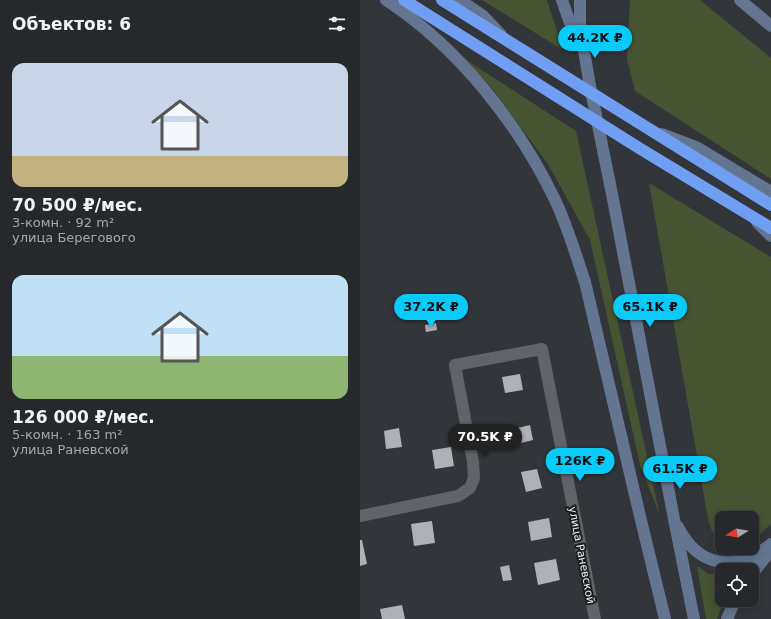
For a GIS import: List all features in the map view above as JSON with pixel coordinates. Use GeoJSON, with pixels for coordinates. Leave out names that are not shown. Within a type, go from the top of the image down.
{"type":"FeatureCollection","features":[{"type":"Feature","properties":{"kind":"highway"},"geometry":{"type":"LineString","coordinates":[[404,0],[639,148],[771,228]]}},
{"type":"Feature","properties":{"kind":"highway"},"geometry":{"type":"LineString","coordinates":[[442,0],[771,205]]}},
{"type":"Feature","properties":{"kind":"main road"},"geometry":{"type":"LineString","coordinates":[[386,0],[406,13],[423,28],[475,80],[524,144],[555,201],[568,231],[585,282],[665,619]]}},
{"type":"Feature","properties":{"kind":"main road"},"geometry":{"type":"LineString","coordinates":[[460,0],[483,16],[508,41]]}},
{"type":"Feature","properties":{"kind":"main road"},"geometry":{"type":"LineString","coordinates":[[562,0],[579,41],[590,86],[694,619]]}},
{"type":"Feature","properties":{"kind":"main road"},"geometry":{"type":"LineString","coordinates":[[579,41],[580,0]]}},
{"type":"Feature","properties":{"kind":"main road"},"geometry":{"type":"LineString","coordinates":[[740,0],[771,26]]}},
{"type":"Feature","properties":{"kind":"main road"},"geometry":{"type":"LineString","coordinates":[[647,128],[696,147],[771,192]]}},
{"type":"Feature","properties":{"kind":"main road"},"geometry":{"type":"LineString","coordinates":[[748,213],[771,236]]}},
{"type":"Feature","properties":{"kind":"main road"},"geometry":{"type":"LineString","coordinates":[[674,519],[684,538],[691,546],[704,556],[721,562],[739,562],[764,550],[771,544]]}},
{"type":"Feature","properties":{"kind":"main road"},"geometry":{"type":"LineString","coordinates":[[759,565],[771,550]]}},
{"type":"Feature","properties":{"kind":"main road"},"geometry":{"type":"LineString","coordinates":[[727,619],[732,607]]}},
{"type":"Feature","properties":{"kind":"street","name":"улица Раневской"},"geometry":{"type":"LineString","coordinates":[[360,516],[458,496],[470,488],[474,478],[473,462],[455,365],[542,349],[595,619]]}},
{"type":"Feature","properties":{"kind":"green space"},"geometry":{"type":"Polygon","coordinates":[[[482,0],[547,0],[563,50],[482,0]]]}},
{"type":"Feature","properties":{"kind":"green space"},"geometry":{"type":"Polygon","coordinates":[[[630,0],[700,0],[771,58],[771,179],[635,91],[627,60],[630,0]]]}},
{"type":"Feature","properties":{"kind":"green space"},"geometry":{"type":"Polygon","coordinates":[[[463,58],[576,131],[660,516],[640,465],[590,240],[548,164],[491,87],[463,58]]]}},
{"type":"Feature","properties":{"kind":"green space"},"geometry":{"type":"Polygon","coordinates":[[[649,183],[771,257],[771,524],[759,535],[759,511],[715,511],[715,535],[709,524],[649,183]]]}},
{"type":"Feature","properties":{"kind":"green space"},"geometry":{"type":"Polygon","coordinates":[[[697,566],[707,573],[715,575],[715,607],[721,607],[717,619],[706,619],[697,566]]]}},
{"type":"Feature","properties":{"kind":"building"},"geometry":{"type":"Polygon","coordinates":[[[436,323],[437,330],[426,332],[425,325],[436,323]]]}},
{"type":"Feature","properties":{"kind":"building"},"geometry":{"type":"Polygon","coordinates":[[[520,374],[523,390],[505,393],[502,377],[520,374]]]}},
{"type":"Feature","properties":{"kind":"building"},"geometry":{"type":"Polygon","coordinates":[[[530,425],[533,440],[521,443],[518,428],[530,425]]]}},
{"type":"Feature","properties":{"kind":"building"},"geometry":{"type":"Polygon","coordinates":[[[399,428],[402,447],[386,449],[384,431],[399,428]]]}},
{"type":"Feature","properties":{"kind":"building"},"geometry":{"type":"Polygon","coordinates":[[[451,447],[454,466],[435,469],[432,450],[451,447]]]}},
{"type":"Feature","properties":{"kind":"building"},"geometry":{"type":"Polygon","coordinates":[[[537,469],[542,488],[526,492],[521,472],[537,469]]]}},
{"type":"Feature","properties":{"kind":"building"},"geometry":{"type":"Polygon","coordinates":[[[549,518],[552,537],[531,541],[528,522],[549,518]]]}},
{"type":"Feature","properties":{"kind":"building"},"geometry":{"type":"Polygon","coordinates":[[[432,521],[435,543],[414,546],[411,524],[432,521]]]}},
{"type":"Feature","properties":{"kind":"building"},"geometry":{"type":"Polygon","coordinates":[[[360,540],[362,540],[367,564],[360,566],[360,540]]]}},
{"type":"Feature","properties":{"kind":"building"},"geometry":{"type":"Polygon","coordinates":[[[556,559],[560,580],[538,585],[534,563],[556,559]]]}},
{"type":"Feature","properties":{"kind":"building"},"geometry":{"type":"Polygon","coordinates":[[[509,565],[512,580],[503,581],[500,567],[509,565]]]}},
{"type":"Feature","properties":{"kind":"building"},"geometry":{"type":"Polygon","coordinates":[[[402,605],[405,619],[382,619],[380,609],[402,605]]]}}]}
